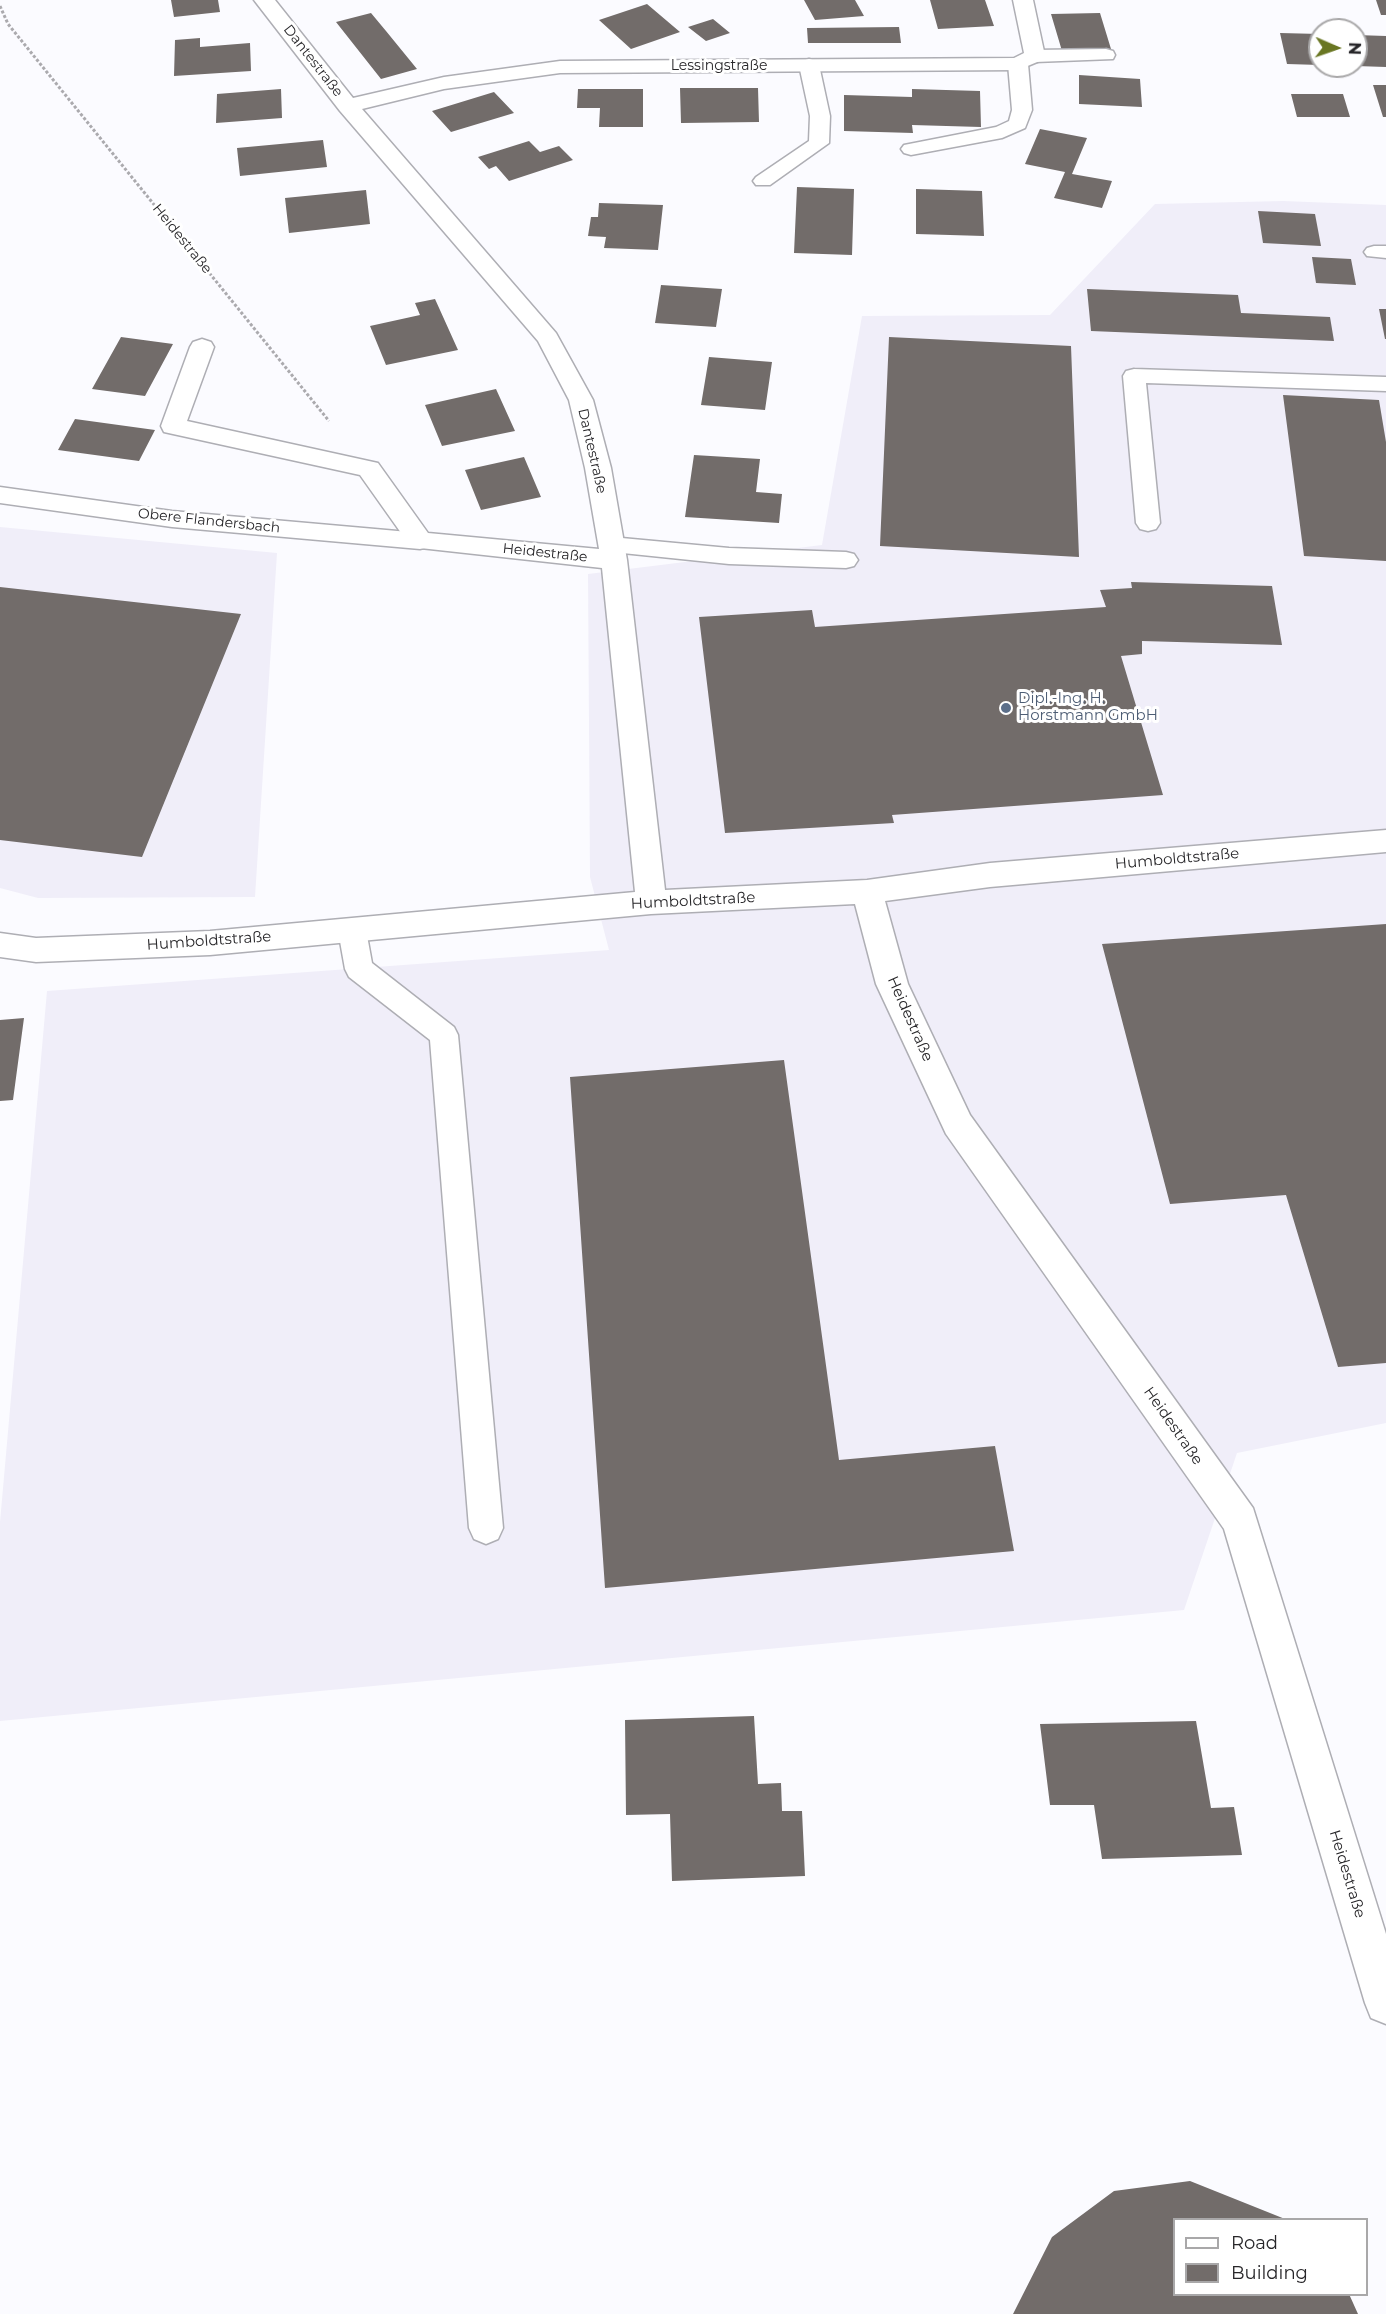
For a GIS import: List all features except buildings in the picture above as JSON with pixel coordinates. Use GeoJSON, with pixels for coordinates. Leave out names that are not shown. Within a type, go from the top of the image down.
{"type":"FeatureCollection","features":[{"type":"Feature","properties":{"kind":"street","name":"Dantestraße"},"geometry":{"type":"LineString","coordinates":[[264,0],[348,106],[548,338],[581,400],[613,553],[651,903]]}},
{"type":"Feature","properties":{"kind":"street"},"geometry":{"type":"LineString","coordinates":[[1023,0],[1026,60]]}},
{"type":"Feature","properties":{"kind":"street","name":"Lessingstraße"},"geometry":{"type":"LineString","coordinates":[[348,106],[444,83],[560,67],[1026,60]]}},
{"type":"Feature","properties":{"kind":"street"},"geometry":{"type":"LineString","coordinates":[[202,346],[173,426],[369,469],[420,541]]}},
{"type":"Feature","properties":{"kind":"street","name":"Heidestraße"},"geometry":{"type":"LineString","coordinates":[[420,541],[613,553]]}},
{"type":"Feature","properties":{"kind":"street","name":"Humboldtstraße"},"geometry":{"type":"LineString","coordinates":[[0,945],[36,950],[210,943],[651,903],[867,892],[990,874],[1386,841]]}},
{"type":"Feature","properties":{"kind":"street","name":"Heidestraße"},"geometry":{"type":"LineString","coordinates":[[867,892],[892,984],[958,1124],[1240,1521],[1386,2003]]}},
{"type":"Feature","properties":{"kind":"lane"},"geometry":{"type":"LineString","coordinates":[[911,149],[1002,132],[1018,124],[1022,110],[1026,60],[1106,55]]}},
{"type":"Feature","properties":{"kind":"lane"},"geometry":{"type":"LineString","coordinates":[[763,181],[819,143],[820,116],[809,65]]}},
{"type":"Feature","properties":{"kind":"lane"},"geometry":{"type":"LineString","coordinates":[[1148,523],[1134,376],[1386,384]]}},
{"type":"Feature","properties":{"kind":"lane","name":"Obere Flandersbach"},"geometry":{"type":"LineString","coordinates":[[0,495],[172,519],[420,541]]}},
{"type":"Feature","properties":{"kind":"lane"},"geometry":{"type":"LineString","coordinates":[[613,553],[846,560]]}},
{"type":"Feature","properties":{"kind":"lane"},"geometry":{"type":"LineString","coordinates":[[352,930],[359,969],[444,1035],[486,1528]]}},
{"type":"Feature","properties":{"kind":"path","name":"Heidestraße"},"geometry":{"type":"LineString","coordinates":[[0,6],[8,24],[369,469]]}},
{"type":"Feature","properties":{"kind":"shaded area"},"geometry":{"type":"Polygon","coordinates":[[[1283,201],[1386,205],[1386,1423],[1237,1453],[1184,1610],[0,1721],[0,1522],[47,991],[609,950],[590,877],[588,574],[822,545],[862,316],[1050,315],[1155,204],[1283,201]]]}},
{"type":"Feature","properties":{"kind":"shaded area"},"geometry":{"type":"Polygon","coordinates":[[[0,527],[277,553],[255,897],[38,898],[0,888],[0,527]]]}},
{"type":"Feature","properties":{"kind":"place","name":"Dipl.-Ing. H. Horstmann GmbH"},"geometry":{"type":"Point","coordinates":[1006,708]}}]}
